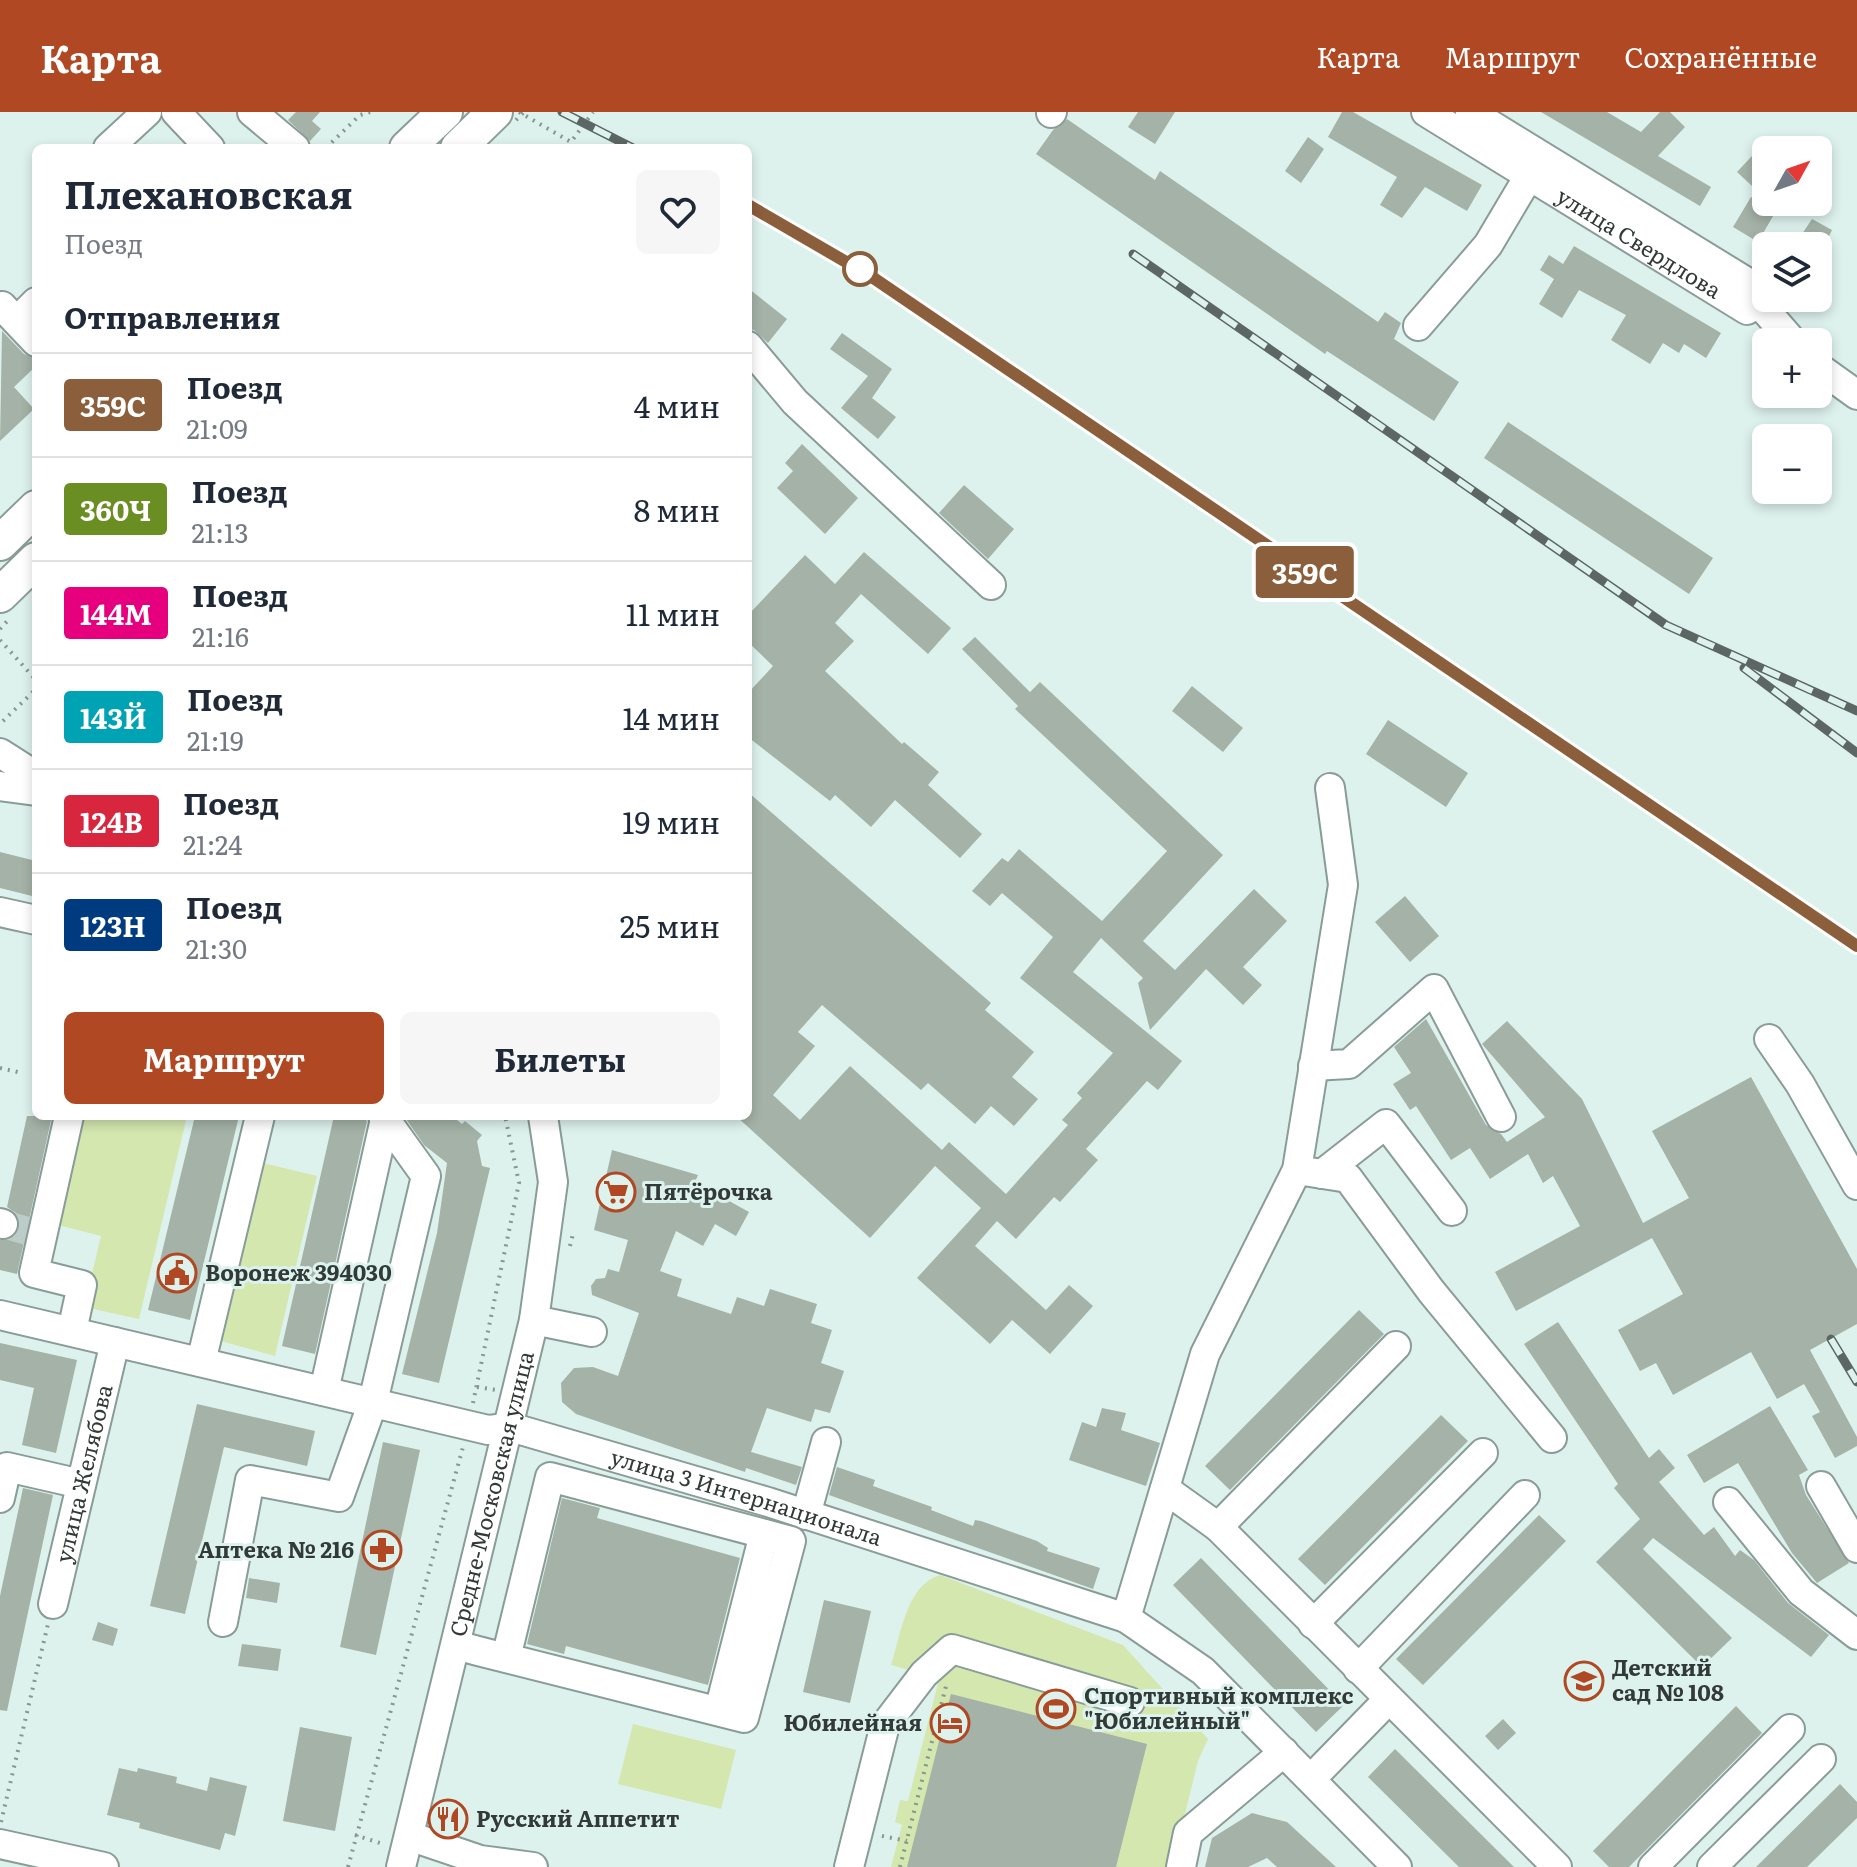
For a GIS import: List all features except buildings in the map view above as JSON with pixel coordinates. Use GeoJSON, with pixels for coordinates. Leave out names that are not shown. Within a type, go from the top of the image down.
{"type":"FeatureCollection","features":[{"type":"Feature","properties":{"kind":"main road"},"geometry":{"type":"LineString","coordinates":[[411,144],[445,112]]}},
{"type":"Feature","properties":{"kind":"main road"},"geometry":{"type":"LineString","coordinates":[[464,144],[506,116]]}},
{"type":"Feature","properties":{"kind":"main road"},"geometry":{"type":"LineString","coordinates":[[0,543],[32,512]]}},
{"type":"Feature","properties":{"kind":"main road"},"geometry":{"type":"LineString","coordinates":[[0,595],[32,564]]}},
{"type":"Feature","properties":{"kind":"street"},"geometry":{"type":"LineString","coordinates":[[112,144],[147,112]]}},
{"type":"Feature","properties":{"kind":"street"},"geometry":{"type":"LineString","coordinates":[[176,112],[206,144]]}},
{"type":"Feature","properties":{"kind":"street"},"geometry":{"type":"LineString","coordinates":[[252,112],[290,144]]}},
{"type":"Feature","properties":{"kind":"street","name":"улица Свердлова"},"geometry":{"type":"LineString","coordinates":[[1426,112],[1747,310],[1752,306]]}},
{"type":"Feature","properties":{"kind":"street","name":"улица Свердлова"},"geometry":{"type":"LineString","coordinates":[[1470,112],[1752,285]]}},
{"type":"Feature","properties":{"kind":"street"},"geometry":{"type":"LineString","coordinates":[[1418,326],[1488,245],[1529,176]]}},
{"type":"Feature","properties":{"kind":"street"},"geometry":{"type":"LineString","coordinates":[[18,311],[32,335]]}},
{"type":"Feature","properties":{"kind":"street"},"geometry":{"type":"LineString","coordinates":[[1767,312],[1781,328]]}},
{"type":"Feature","properties":{"kind":"street"},"geometry":{"type":"LineString","coordinates":[[752,351],[795,402],[991,585]]}},
{"type":"Feature","properties":{"kind":"street"},"geometry":{"type":"LineString","coordinates":[[1832,377],[1857,395]]}},
{"type":"Feature","properties":{"kind":"street"},"geometry":{"type":"LineString","coordinates":[[0,753],[32,773]]}},
{"type":"Feature","properties":{"kind":"street"},"geometry":{"type":"LineString","coordinates":[[0,786],[32,790]]}},
{"type":"Feature","properties":{"kind":"street"},"geometry":{"type":"LineString","coordinates":[[1310,1172],[1313,1066],[1343,885],[1330,788]]}},
{"type":"Feature","properties":{"kind":"street"},"geometry":{"type":"LineString","coordinates":[[0,912],[32,919]]}},
{"type":"Feature","properties":{"kind":"street"},"geometry":{"type":"LineString","coordinates":[[1313,1066],[1349,1064],[1434,989],[1501,1117]]}},
{"type":"Feature","properties":{"kind":"street"},"geometry":{"type":"LineString","coordinates":[[1769,1039],[1800,1084],[1857,1185]]}},
{"type":"Feature","properties":{"kind":"street"},"geometry":{"type":"LineString","coordinates":[[68,1120],[40,1234],[34,1273],[82,1285],[72,1331]]}},
{"type":"Feature","properties":{"kind":"street"},"geometry":{"type":"LineString","coordinates":[[201,1362],[259,1120]]}},
{"type":"Feature","properties":{"kind":"street"},"geometry":{"type":"LineString","coordinates":[[324,1391],[384,1120]]}},
{"type":"Feature","properties":{"kind":"street"},"geometry":{"type":"LineString","coordinates":[[223,1622],[250,1480],[339,1497],[373,1402],[426,1176],[385,1120]]}},
{"type":"Feature","properties":{"kind":"street","name":"Средне-Московская улица"},"geometry":{"type":"LineString","coordinates":[[401,1867],[534,1320],[549,1231],[553,1182],[544,1120]]}},
{"type":"Feature","properties":{"kind":"street"},"geometry":{"type":"LineString","coordinates":[[1126,1618],[1205,1354],[1310,1172],[1386,1124],[1452,1211]]}},
{"type":"Feature","properties":{"kind":"street"},"geometry":{"type":"LineString","coordinates":[[1310,1172],[1348,1178],[1431,1291],[1552,1438]]}},
{"type":"Feature","properties":{"kind":"street","name":"улица 3 Интернационала"},"geometry":{"type":"LineString","coordinates":[[0,1315],[488,1430],[510,1427],[772,1494],[806,1515],[1126,1618],[1203,1671],[1397,1867]]}},
{"type":"Feature","properties":{"kind":"street"},"geometry":{"type":"LineString","coordinates":[[534,1320],[592,1332]]}},
{"type":"Feature","properties":{"kind":"street","name":"улица Желябова"},"geometry":{"type":"LineString","coordinates":[[53,1604],[115,1342]]}},
{"type":"Feature","properties":{"kind":"street"},"geometry":{"type":"LineString","coordinates":[[1218,1527],[1396,1346]]}},
{"type":"Feature","properties":{"kind":"street"},"geometry":{"type":"LineString","coordinates":[[806,1515],[826,1442]]}},
{"type":"Feature","properties":{"kind":"street"},"geometry":{"type":"LineString","coordinates":[[1313,1624],[1483,1453]]}},
{"type":"Feature","properties":{"kind":"street"},"geometry":{"type":"LineString","coordinates":[[0,1498],[7,1467],[81,1484]]}},
{"type":"Feature","properties":{"kind":"street"},"geometry":{"type":"LineString","coordinates":[[456,1645],[506,1658],[719,1711],[744,1718],[791,1541],[550,1477],[506,1658]]}},
{"type":"Feature","properties":{"kind":"street"},"geometry":{"type":"LineString","coordinates":[[1821,1486],[1857,1548]]}},
{"type":"Feature","properties":{"kind":"street"},"geometry":{"type":"LineString","coordinates":[[1165,1489],[1218,1527],[1557,1867]]}},
{"type":"Feature","properties":{"kind":"street"},"geometry":{"type":"LineString","coordinates":[[1358,1669],[1525,1495]]}},
{"type":"Feature","properties":{"kind":"street"},"geometry":{"type":"LineString","coordinates":[[1728,1502],[1801,1592],[1857,1635]]}},
{"type":"Feature","properties":{"kind":"street"},"geometry":{"type":"LineString","coordinates":[[849,1867],[885,1725],[924,1674],[952,1649],[1130,1702]]}},
{"type":"Feature","properties":{"kind":"street"},"geometry":{"type":"LineString","coordinates":[[1311,1779],[1388,1700]]}},
{"type":"Feature","properties":{"kind":"street"},"geometry":{"type":"LineString","coordinates":[[1653,1867],[1790,1729]]}},
{"type":"Feature","properties":{"kind":"street"},"geometry":{"type":"LineString","coordinates":[[1181,1867],[1188,1833],[1284,1752]]}},
{"type":"Feature","properties":{"kind":"street"},"geometry":{"type":"LineString","coordinates":[[1712,1867],[1821,1759]]}},
{"type":"Feature","properties":{"kind":"street"},"geometry":{"type":"LineString","coordinates":[[409,1836],[480,1860],[533,1867]]}},
{"type":"Feature","properties":{"kind":"street"},"geometry":{"type":"LineString","coordinates":[[0,1844],[72,1864],[104,1867]]}},
{"type":"Feature","properties":{"kind":"path"},"geometry":{"type":"LineString","coordinates":[[330,144],[360,115],[370,112]]}},
{"type":"Feature","properties":{"kind":"path"},"geometry":{"type":"LineString","coordinates":[[506,116],[521,112],[571,142],[593,112]]}},
{"type":"Feature","properties":{"kind":"path"},"geometry":{"type":"LineString","coordinates":[[0,640],[32,676]]}},
{"type":"Feature","properties":{"kind":"path"},"geometry":{"type":"LineString","coordinates":[[3,721],[32,693]]}},
{"type":"Feature","properties":{"kind":"path"},"geometry":{"type":"LineString","coordinates":[[0,1068],[22,1073]]}},
{"type":"Feature","properties":{"kind":"path"},"geometry":{"type":"LineString","coordinates":[[348,1867],[469,1425],[519,1183],[506,1120]]}},
{"type":"Feature","properties":{"kind":"path"},"geometry":{"type":"LineString","coordinates":[[0,1824],[53,1604]]}},
{"type":"Feature","properties":{"kind":"path"},"geometry":{"type":"LineString","coordinates":[[900,1867],[946,1683]]}},
{"type":"Feature","properties":{"kind":"path"},"geometry":{"type":"LineString","coordinates":[[890,1838],[907,1841]]}},
{"type":"Feature","properties":{"kind":"green space"},"geometry":{"type":"Polygon","coordinates":[[[77,1120],[186,1120],[139,1319],[84,1307],[101,1236],[54,1224],[77,1120]]]}},
{"type":"Feature","properties":{"kind":"green space"},"geometry":{"type":"Polygon","coordinates":[[[255,1161],[317,1176],[275,1356],[210,1338],[255,1161]]]}},
{"type":"Feature","properties":{"kind":"green space","name":"Спортивный комплекс \"Юбилейный\""},"geometry":{"type":"Polygon","coordinates":[[[940,1575],[1123,1645],[1208,1739],[1198,1761],[1172,1867],[891,1867],[902,1825],[895,1822],[900,1800],[908,1801],[939,1679],[891,1665],[912,1600],[919,1589],[940,1575]]]}},
{"type":"Feature","properties":{"kind":"green space"},"geometry":{"type":"Polygon","coordinates":[[[633,1724],[736,1750],[721,1809],[618,1784],[633,1724]]]}},
{"type":"Feature","properties":{"kind":"tunnel"},"geometry":{"type":"LineString","coordinates":[[3,1224],[38,1234]]}},
{"type":"Feature","properties":{"kind":"railway"},"geometry":{"type":"LineString","coordinates":[[562,112],[625,144]]}},
{"type":"Feature","properties":{"kind":"railway"},"geometry":{"type":"LineString","coordinates":[[752,207],[872,277],[1857,946]]}},
{"type":"Feature","properties":{"kind":"railway"},"geometry":{"type":"LineString","coordinates":[[1133,254],[1666,625],[1857,711]]}},
{"type":"Feature","properties":{"kind":"railway"},"geometry":{"type":"LineString","coordinates":[[1744,668],[1857,753]]}},
{"type":"Feature","properties":{"kind":"railway"},"geometry":{"type":"LineString","coordinates":[[1831,1339],[1857,1382]]}},
{"type":"Feature","properties":{"kind":"train","name":"359С"},"geometry":{"type":"LineString","coordinates":[[752,207],[872,277],[1857,946]]}},
{"type":"Feature","properties":{"kind":"place","name":"Пятёрочка"},"geometry":{"type":"Point","coordinates":[616,1192]}},
{"type":"Feature","properties":{"kind":"place","name":"Воронеж 394030"},"geometry":{"type":"Point","coordinates":[177,1273]}},
{"type":"Feature","properties":{"kind":"place","name":"Аптека № 216"},"geometry":{"type":"Point","coordinates":[382,1550]}},
{"type":"Feature","properties":{"kind":"place","name":"Детский сад № 108"},"geometry":{"type":"Point","coordinates":[1584,1681]}},
{"type":"Feature","properties":{"kind":"place","name":"Спортивный комплекс \"Юбилейный\""},"geometry":{"type":"Point","coordinates":[1056,1709]}},
{"type":"Feature","properties":{"kind":"place","name":"Юбилейная"},"geometry":{"type":"Point","coordinates":[950,1723]}},
{"type":"Feature","properties":{"kind":"place","name":"Русский Аппетит"},"geometry":{"type":"Point","coordinates":[448,1819]}}]}
